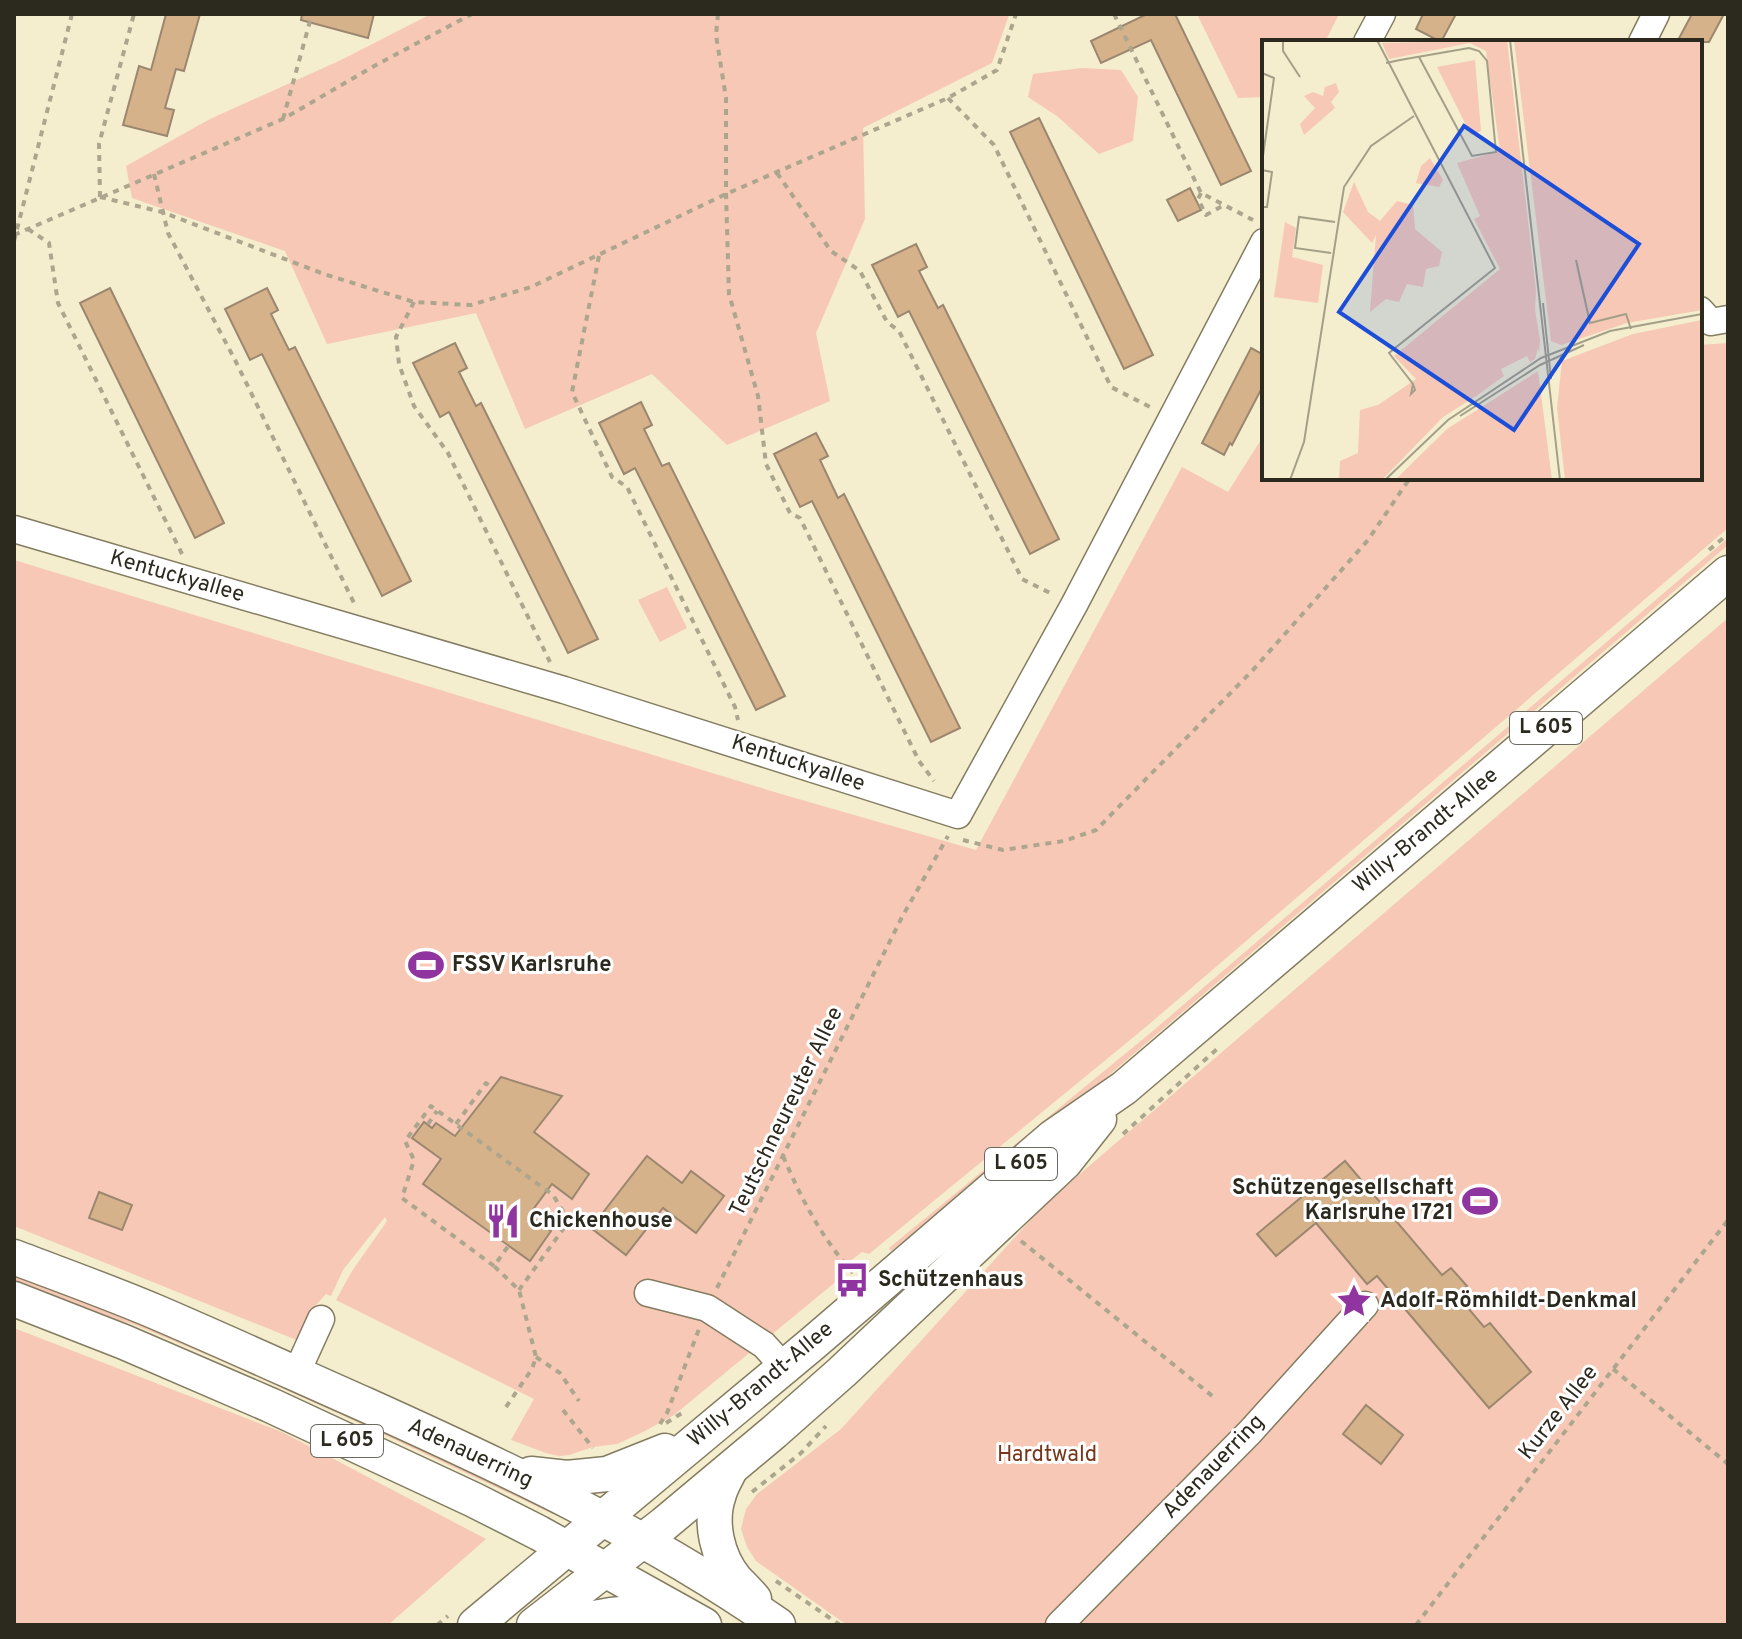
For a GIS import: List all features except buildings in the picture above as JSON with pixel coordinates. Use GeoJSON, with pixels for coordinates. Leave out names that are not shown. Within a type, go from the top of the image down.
{"type":"FeatureCollection","features":[{"type":"Feature","properties":{"kind":"main road","name":"Willy-Brandt-Allee"},"geometry":{"type":"LineString","coordinates":[[475,1625],[1053,1137],[1124,1088],[1728,573]]}},
{"type":"Feature","properties":{"kind":"main road","name":"Willy-Brandt-Allee"},"geometry":{"type":"LineString","coordinates":[[534,1625],[642,1541],[740,1482],[842,1372],[1065,1162],[1124,1088]]}},
{"type":"Feature","properties":{"kind":"main road","name":"Adenauerring"},"geometry":{"type":"LineString","coordinates":[[14,1257],[154,1311],[507,1470],[677,1560],[775,1623]]}},
{"type":"Feature","properties":{"kind":"main road","name":"Adenauerring"},"geometry":{"type":"LineString","coordinates":[[14,1299],[270,1405],[474,1500],[697,1621]]}},
{"type":"Feature","properties":{"kind":"main road"},"geometry":{"type":"LineString","coordinates":[[507,1470],[567,1478],[601,1475],[696,1440]]}},
{"type":"Feature","properties":{"kind":"main road"},"geometry":{"type":"LineString","coordinates":[[740,1482],[719,1493],[715,1513],[719,1550],[735,1579],[775,1623]]}},
{"type":"Feature","properties":{"kind":"main road"},"geometry":{"type":"LineString","coordinates":[[572,1625],[630,1612],[650,1612],[697,1621]]}},
{"type":"Feature","properties":{"kind":"street"},"geometry":{"type":"LineString","coordinates":[[1368,40],[1382,14]]}},
{"type":"Feature","properties":{"kind":"street"},"geometry":{"type":"LineString","coordinates":[[1643,40],[1656,14]]}},
{"type":"Feature","properties":{"kind":"street"},"geometry":{"type":"LineString","coordinates":[[960,827],[1262,246]]}},
{"type":"Feature","properties":{"kind":"street"},"geometry":{"type":"LineString","coordinates":[[1702,312],[1711,322],[1728,319]]}},
{"type":"Feature","properties":{"kind":"street","name":"Kentuckyallee"},"geometry":{"type":"LineString","coordinates":[[14,529],[564,690],[745,747],[960,827]]}},
{"type":"Feature","properties":{"kind":"street"},"geometry":{"type":"LineString","coordinates":[[648,1293],[707,1308],[764,1345],[784,1367]]}},
{"type":"Feature","properties":{"kind":"street","name":"Adenauerring"},"geometry":{"type":"LineString","coordinates":[[1059,1625],[1250,1432],[1365,1305]]}},
{"type":"Feature","properties":{"kind":"street"},"geometry":{"type":"LineString","coordinates":[[296,1374],[321,1319]]}},
{"type":"Feature","properties":{"kind":"path"},"geometry":{"type":"LineString","coordinates":[[15,237],[72,14]]}},
{"type":"Feature","properties":{"kind":"path"},"geometry":{"type":"LineString","coordinates":[[100,197],[99,144],[134,14]]}},
{"type":"Feature","properties":{"kind":"path"},"geometry":{"type":"LineString","coordinates":[[283,119],[312,14]]}},
{"type":"Feature","properties":{"kind":"path"},"geometry":{"type":"LineString","coordinates":[[15,237],[283,119],[472,14]]}},
{"type":"Feature","properties":{"kind":"path"},"geometry":{"type":"LineString","coordinates":[[718,14],[716,35],[726,98],[729,294],[758,396],[766,464],[790,513],[800,518],[919,761],[960,827],[1003,850],[1064,841],[1096,830],[1263,658],[1368,540],[1409,480]]}},
{"type":"Feature","properties":{"kind":"path"},"geometry":{"type":"LineString","coordinates":[[100,197],[162,212],[324,274],[414,302],[471,305],[531,287],[726,194],[948,98],[997,70],[1016,14]]}},
{"type":"Feature","properties":{"kind":"path"},"geometry":{"type":"LineString","coordinates":[[1114,14],[1201,193],[1262,225]]}},
{"type":"Feature","properties":{"kind":"path"},"geometry":{"type":"LineString","coordinates":[[948,98],[994,145],[1111,387],[1172,418]]}},
{"type":"Feature","properties":{"kind":"path"},"geometry":{"type":"LineString","coordinates":[[777,172],[831,251],[860,271],[887,322],[899,331],[1022,579],[1074,605]]}},
{"type":"Feature","properties":{"kind":"path"},"geometry":{"type":"LineString","coordinates":[[154,174],[168,233],[235,360],[369,633]]}},
{"type":"Feature","properties":{"kind":"path"},"geometry":{"type":"LineString","coordinates":[[1201,193],[1198,199],[1206,215],[1224,205]]}},
{"type":"Feature","properties":{"kind":"path"},"geometry":{"type":"LineString","coordinates":[[28,229],[49,243],[58,303],[195,582]]}},
{"type":"Feature","properties":{"kind":"path"},"geometry":{"type":"LineString","coordinates":[[599,256],[572,392],[612,477],[627,487],[735,707],[745,747]]}},
{"type":"Feature","properties":{"kind":"path"},"geometry":{"type":"LineString","coordinates":[[414,302],[396,337],[399,364],[414,406],[448,453],[564,690]]}},
{"type":"Feature","properties":{"kind":"path","name":"Teutschneureuter Allee"},"geometry":{"type":"LineString","coordinates":[[657,1429],[667,1413],[707,1308],[902,917],[944,844],[960,827]]}},
{"type":"Feature","properties":{"kind":"path"},"geometry":{"type":"LineString","coordinates":[[1114,1142],[1217,1049]]}},
{"type":"Feature","properties":{"kind":"path"},"geometry":{"type":"LineString","coordinates":[[456,1124],[486,1083],[492,1088]]}},
{"type":"Feature","properties":{"kind":"path"},"geometry":{"type":"LineString","coordinates":[[506,1407],[532,1369],[536,1357],[519,1290],[494,1266],[402,1198],[414,1160],[405,1141],[431,1106],[553,1195],[569,1221],[519,1290]]}},
{"type":"Feature","properties":{"kind":"path"},"geometry":{"type":"LineString","coordinates":[[428,1124],[437,1111]]}},
{"type":"Feature","properties":{"kind":"path"},"geometry":{"type":"LineString","coordinates":[[783,1156],[801,1199],[833,1251],[853,1273]]}},
{"type":"Feature","properties":{"kind":"path","name":"Kurze Allee"},"geometry":{"type":"LineString","coordinates":[[1416,1625],[1728,1220]]}},
{"type":"Feature","properties":{"kind":"path"},"geometry":{"type":"LineString","coordinates":[[1001,1223],[1216,1399]]}},
{"type":"Feature","properties":{"kind":"path"},"geometry":{"type":"LineString","coordinates":[[494,1266],[509,1245]]}},
{"type":"Feature","properties":{"kind":"path"},"geometry":{"type":"LineString","coordinates":[[536,1357],[560,1373],[579,1401]]}},
{"type":"Feature","properties":{"kind":"path"},"geometry":{"type":"LineString","coordinates":[[1613,1369],[1728,1464]]}},
{"type":"Feature","properties":{"kind":"path"},"geometry":{"type":"LineString","coordinates":[[563,1410],[593,1447],[594,1456]]}},
{"type":"Feature","properties":{"kind":"path"},"geometry":{"type":"LineString","coordinates":[[740,1482],[755,1489],[834,1417]]}},
{"type":"Feature","properties":{"kind":"path"},"geometry":{"type":"LineString","coordinates":[[771,1577],[840,1625]]}},
{"type":"Feature","properties":{"kind":"green space"},"geometry":{"type":"Polygon","coordinates":[[[431,14],[1009,15],[992,63],[863,128],[865,219],[816,333],[830,401],[727,445],[652,374],[525,429],[476,313],[327,344],[285,251],[132,198],[126,166],[210,119],[341,60],[431,14]]]}},
{"type":"Feature","properties":{"kind":"green space"},"geometry":{"type":"Polygon","coordinates":[[[1197,14],[1339,14],[1326,40],[1262,40],[1262,97],[1238,98],[1197,14]]]}},
{"type":"Feature","properties":{"kind":"green space"},"geometry":{"type":"Polygon","coordinates":[[[1082,68],[1121,70],[1138,97],[1133,141],[1099,154],[1057,116],[1028,97],[1033,74],[1082,68]]]}},
{"type":"Feature","properties":{"kind":"green space"},"geometry":{"type":"Polygon","coordinates":[[[1728,343],[1728,528],[1147,1026],[869,1254],[862,1252],[849,1262],[850,1270],[674,1415],[645,1431],[617,1444],[559,1456],[511,1440],[534,1399],[336,1300],[387,1221],[385,1217],[343,1270],[331,1296],[326,1294],[316,1305],[299,1341],[14,1226],[14,560],[781,794],[976,850],[1182,467],[1228,492],[1262,438],[1262,480],[1702,480],[1702,345],[1728,343]]]}},
{"type":"Feature","properties":{"kind":"green space"},"geometry":{"type":"Polygon","coordinates":[[[1728,538],[1728,545],[996,1172],[891,1251],[889,1248],[1154,1030],[1728,538]]]}},
{"type":"Feature","properties":{"kind":"green space"},"geometry":{"type":"Polygon","coordinates":[[[667,587],[687,628],[660,642],[638,600],[667,587]]]}},
{"type":"Feature","properties":{"kind":"green space","name":"Hardtwald"},"geometry":{"type":"Polygon","coordinates":[[[1728,618],[1728,1625],[847,1625],[756,1561],[741,1529],[746,1509],[757,1494],[841,1429],[1046,1203],[1728,618]]]}},
{"type":"Feature","properties":{"kind":"green space"},"geometry":{"type":"Polygon","coordinates":[[[14,1271],[124,1312],[559,1510],[553,1514],[340,1414],[133,1324],[85,1312],[14,1286],[14,1271]]]}},
{"type":"Feature","properties":{"kind":"green space"},"geometry":{"type":"Polygon","coordinates":[[[14,1328],[282,1432],[486,1539],[388,1625],[14,1625],[14,1328]]]}},
{"type":"Feature","properties":{"kind":"place","name":"FSSV Karlsruhe"},"geometry":{"type":"Point","coordinates":[426,965]}},
{"type":"Feature","properties":{"kind":"place","name":"Schützengesellschaft Karlsruhe 1721"},"geometry":{"type":"Point","coordinates":[1480,1201]}},
{"type":"Feature","properties":{"kind":"place","name":"Chickenhouse"},"geometry":{"type":"Point","coordinates":[503,1221]}},
{"type":"Feature","properties":{"kind":"place","name":"Schützenhaus"},"geometry":{"type":"Point","coordinates":[852,1280]}},
{"type":"Feature","properties":{"kind":"place","name":"Adolf-Römhildt-Denkmal"},"geometry":{"type":"Point","coordinates":[1354,1301]}}]}
